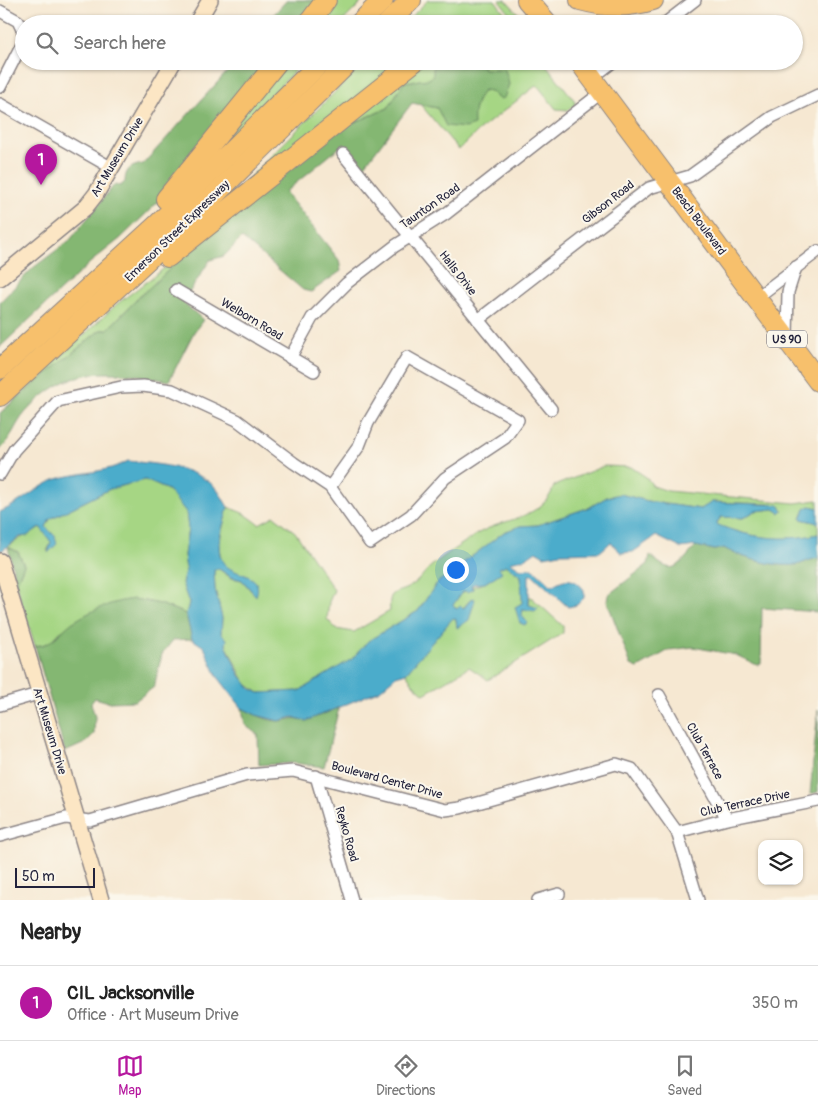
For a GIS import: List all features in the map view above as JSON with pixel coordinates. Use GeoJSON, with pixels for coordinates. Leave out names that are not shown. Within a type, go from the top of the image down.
{"type":"FeatureCollection","features":[{"type":"Feature","properties":{"kind":"highway"},"geometry":{"type":"LineString","coordinates":[[315,15],[326,0]]}},
{"type":"Feature","properties":{"kind":"highway"},"geometry":{"type":"LineString","coordinates":[[368,15],[383,0]]}},
{"type":"Feature","properties":{"kind":"highway"},"geometry":{"type":"LineString","coordinates":[[396,15],[411,0]]}},
{"type":"Feature","properties":{"kind":"highway"},"geometry":{"type":"LineString","coordinates":[[527,0],[540,15]]}},
{"type":"Feature","properties":{"kind":"highway"},"geometry":{"type":"LineString","coordinates":[[580,0],[600,6],[632,6],[653,0]]}},
{"type":"Feature","properties":{"kind":"highway"},"geometry":{"type":"LineString","coordinates":[[87,303],[129,238],[179,185],[271,70]]}},
{"type":"Feature","properties":{"kind":"highway","name":"Emerson Street Expressway"},"geometry":{"type":"LineString","coordinates":[[0,396],[229,155],[313,70]]}},
{"type":"Feature","properties":{"kind":"highway","name":"Emerson Street Expressway"},"geometry":{"type":"LineString","coordinates":[[0,369],[87,303],[239,172],[341,70]]}},
{"type":"Feature","properties":{"kind":"highway"},"geometry":{"type":"LineString","coordinates":[[87,303],[157,265],[404,70]]}},
{"type":"Feature","properties":{"kind":"highway"},"geometry":{"type":"LineString","coordinates":[[578,70],[597,85]]}},
{"type":"Feature","properties":{"kind":"highway","name":"Beach Boulevard"},"geometry":{"type":"LineString","coordinates":[[586,70],[818,381]]}},
{"type":"Feature","properties":{"kind":"street"},"geometry":{"type":"LineString","coordinates":[[201,15],[210,0]]}},
{"type":"Feature","properties":{"kind":"street"},"geometry":{"type":"LineString","coordinates":[[676,15],[695,0]]}},
{"type":"Feature","properties":{"kind":"street"},"geometry":{"type":"LineString","coordinates":[[0,11],[15,19]]}},
{"type":"Feature","properties":{"kind":"street"},"geometry":{"type":"LineString","coordinates":[[0,87],[15,58]]}},
{"type":"Feature","properties":{"kind":"street","name":"Art Museum Drive"},"geometry":{"type":"LineString","coordinates":[[0,278],[85,208],[112,168],[169,70]]}},
{"type":"Feature","properties":{"kind":"street","name":"Taunton Road"},"geometry":{"type":"LineString","coordinates":[[290,358],[312,318],[323,305],[361,272],[400,243],[447,213],[597,85],[608,70]]}},
{"type":"Feature","properties":{"kind":"street","name":"Gibson Road"},"geometry":{"type":"LineString","coordinates":[[478,320],[649,188],[690,176],[772,116],[818,95]]}},
{"type":"Feature","properties":{"kind":"street"},"geometry":{"type":"LineString","coordinates":[[0,104],[112,168]]}},
{"type":"Feature","properties":{"kind":"street","name":"Halls Drive"},"geometry":{"type":"LineString","coordinates":[[343,154],[550,409]]}},
{"type":"Feature","properties":{"kind":"street"},"geometry":{"type":"LineString","coordinates":[[756,298],[818,251]]}},
{"type":"Feature","properties":{"kind":"street"},"geometry":{"type":"LineString","coordinates":[[787,339],[788,292],[796,267]]}},
{"type":"Feature","properties":{"kind":"street","name":"Welborn Road"},"geometry":{"type":"LineString","coordinates":[[176,290],[314,371]]}},
{"type":"Feature","properties":{"kind":"street"},"geometry":{"type":"LineString","coordinates":[[0,474],[14,450],[58,401],[75,395],[121,387],[143,386],[172,390],[237,420],[294,463],[330,487],[370,543],[411,515],[445,478],[505,438],[518,420],[407,357],[368,423],[358,446],[330,487]]}},
{"type":"Feature","properties":{"kind":"street","name":"Art Museum Drive"},"geometry":{"type":"LineString","coordinates":[[0,561],[38,694],[101,900]]}},
{"type":"Feature","properties":{"kind":"street"},"geometry":{"type":"LineString","coordinates":[[0,705],[38,694]]}},
{"type":"Feature","properties":{"kind":"street","name":"Club Terrace"},"geometry":{"type":"LineString","coordinates":[[659,695],[727,819]]}},
{"type":"Feature","properties":{"kind":"street","name":"Boulevard Center Drive"},"geometry":{"type":"LineString","coordinates":[[0,836],[66,818],[90,821],[247,775],[293,771],[445,810],[460,808],[616,764],[625,765],[638,776],[677,832],[698,900]]}},
{"type":"Feature","properties":{"kind":"street","name":"Reyko Road"},"geometry":{"type":"LineString","coordinates":[[316,776],[352,900]]}},
{"type":"Feature","properties":{"kind":"street","name":"Club Terrace Drive"},"geometry":{"type":"LineString","coordinates":[[677,832],[727,819],[818,801]]}},
{"type":"Feature","properties":{"kind":"street"},"geometry":{"type":"LineString","coordinates":[[538,900],[559,894]]}},
{"type":"Feature","properties":{"kind":"green space"},"geometry":{"type":"Polygon","coordinates":[[[287,0],[321,0],[309,15],[273,15],[287,0]]]}},
{"type":"Feature","properties":{"kind":"green space"},"geometry":{"type":"Polygon","coordinates":[[[333,0],[364,0],[349,15],[321,15],[333,0]]]}},
{"type":"Feature","properties":{"kind":"green space"},"geometry":{"type":"Polygon","coordinates":[[[428,0],[495,0],[506,15],[413,15],[428,0]]]}},
{"type":"Feature","properties":{"kind":"green space"},"geometry":{"type":"Polygon","coordinates":[[[499,0],[506,0],[520,15],[510,15],[499,0]]]}},
{"type":"Feature","properties":{"kind":"green space"},"geometry":{"type":"Polygon","coordinates":[[[229,70],[267,70],[164,196],[121,238],[91,262],[0,347],[0,302],[33,268],[70,240],[115,184],[120,186],[125,182],[126,174],[130,169],[143,164],[229,70]]]}},
{"type":"Feature","properties":{"kind":"green space"},"geometry":{"type":"Polygon","coordinates":[[[277,70],[295,70],[225,144],[222,141],[277,70]]]}},
{"type":"Feature","properties":{"kind":"green space"},"geometry":{"type":"Polygon","coordinates":[[[357,70],[398,70],[237,190],[357,70]]]}},
{"type":"Feature","properties":{"kind":"green space"},"geometry":{"type":"Polygon","coordinates":[[[414,70],[434,70],[434,75],[429,79],[404,82],[388,108],[328,134],[379,98],[414,70]]]}},
{"type":"Feature","properties":{"kind":"green space"},"geometry":{"type":"Polygon","coordinates":[[[433,70],[505,70],[509,84],[504,98],[499,99],[490,91],[484,90],[475,106],[474,125],[465,128],[446,126],[437,108],[412,103],[362,169],[340,147],[285,192],[339,260],[341,271],[311,292],[303,290],[242,238],[224,256],[210,260],[183,302],[203,320],[194,332],[169,381],[109,373],[91,374],[74,378],[41,397],[25,413],[0,450],[0,413],[100,330],[107,330],[138,298],[203,239],[328,134],[388,108],[404,82],[429,79],[433,75],[433,70]]]}},
{"type":"Feature","properties":{"kind":"green space"},"geometry":{"type":"Polygon","coordinates":[[[486,70],[550,70],[575,101],[575,105],[568,110],[556,109],[537,85],[478,131],[459,150],[420,104],[437,108],[442,116],[473,113],[479,96],[484,90],[490,91],[499,99],[509,84],[486,70]]]}},
{"type":"Feature","properties":{"kind":"green space"},"geometry":{"type":"Polygon","coordinates":[[[203,239],[138,298],[107,330],[100,330],[0,413],[117,304],[203,239]]]}},
{"type":"Feature","properties":{"kind":"green space"},"geometry":{"type":"Polygon","coordinates":[[[604,466],[631,467],[646,477],[653,486],[668,491],[795,503],[818,500],[818,508],[810,506],[805,509],[801,519],[818,523],[818,534],[792,538],[766,537],[741,533],[716,525],[721,517],[743,518],[755,511],[774,509],[769,504],[712,502],[701,509],[652,502],[620,494],[607,497],[590,507],[538,525],[520,526],[504,532],[437,583],[418,611],[368,641],[352,659],[299,691],[259,693],[245,683],[221,634],[222,618],[215,589],[214,570],[219,569],[231,578],[242,580],[252,592],[246,574],[233,572],[225,567],[221,559],[221,538],[228,507],[245,514],[259,524],[274,516],[295,532],[334,590],[329,602],[327,619],[336,629],[354,632],[390,611],[390,599],[394,593],[414,584],[441,558],[477,534],[532,511],[549,497],[554,486],[604,466]]]}},
{"type":"Feature","properties":{"kind":"green space"},"geometry":{"type":"Polygon","coordinates":[[[145,480],[168,490],[186,511],[188,529],[184,555],[186,569],[182,583],[189,603],[186,614],[160,604],[134,599],[60,632],[50,643],[35,646],[16,584],[24,565],[18,552],[8,547],[40,527],[52,542],[55,536],[46,527],[50,519],[110,489],[145,480]]]}},
{"type":"Feature","properties":{"kind":"green space"},"geometry":{"type":"Polygon","coordinates":[[[696,546],[714,550],[724,548],[750,559],[782,565],[800,564],[818,558],[818,612],[762,608],[761,664],[757,665],[736,655],[693,647],[669,650],[638,668],[631,665],[607,601],[608,595],[648,564],[650,555],[658,562],[670,568],[680,564],[696,546]]]}},
{"type":"Feature","properties":{"kind":"green space"},"geometry":{"type":"Polygon","coordinates":[[[8,547],[18,552],[24,565],[16,584],[8,547]]]}},
{"type":"Feature","properties":{"kind":"green space"},"geometry":{"type":"Polygon","coordinates":[[[506,565],[521,576],[523,598],[520,623],[527,622],[521,616],[523,609],[537,608],[529,605],[530,596],[563,626],[563,633],[488,680],[469,667],[424,694],[413,684],[406,673],[453,617],[456,619],[457,627],[468,616],[471,609],[469,601],[463,608],[457,609],[453,605],[459,596],[473,588],[471,587],[485,583],[501,572],[499,568],[506,565]]]}},
{"type":"Feature","properties":{"kind":"green space"},"geometry":{"type":"Polygon","coordinates":[[[134,599],[160,604],[186,614],[192,639],[173,640],[162,654],[154,687],[135,701],[109,702],[95,698],[91,703],[95,717],[94,734],[85,743],[65,752],[35,646],[51,641],[73,622],[95,610],[110,604],[134,599]]]}},
{"type":"Feature","properties":{"kind":"green space"},"geometry":{"type":"Polygon","coordinates":[[[242,708],[270,720],[295,719],[306,721],[339,708],[324,767],[294,763],[259,765],[258,735],[245,725],[242,708]]]}},
{"type":"Feature","properties":{"kind":"green space"},"geometry":{"type":"Polygon","coordinates":[[[818,709],[818,792],[810,794],[818,709]]]}},
{"type":"Feature","properties":{"kind":"water"},"geometry":{"type":"Polygon","coordinates":[[[128,461],[174,467],[196,474],[215,487],[228,507],[219,545],[221,558],[230,569],[256,582],[258,588],[256,596],[242,580],[231,577],[219,569],[214,570],[215,589],[222,618],[221,634],[227,639],[226,645],[239,674],[251,689],[259,693],[299,691],[352,659],[368,641],[418,611],[437,583],[504,532],[520,526],[538,525],[590,507],[607,497],[620,494],[652,502],[701,509],[712,502],[779,505],[783,510],[780,513],[774,509],[755,511],[743,518],[721,517],[716,524],[741,533],[766,537],[792,538],[818,534],[818,558],[800,564],[772,564],[750,559],[724,548],[715,550],[696,546],[681,548],[656,536],[633,552],[621,553],[611,542],[600,552],[560,553],[544,556],[536,551],[526,558],[510,562],[521,569],[531,568],[552,586],[565,580],[577,583],[584,590],[584,598],[577,605],[568,607],[533,575],[529,575],[529,605],[538,608],[535,611],[523,609],[522,616],[527,622],[525,625],[520,623],[515,607],[522,603],[521,576],[506,565],[499,568],[502,572],[485,583],[473,584],[471,587],[474,589],[468,592],[463,591],[453,605],[457,609],[460,606],[464,608],[472,598],[475,599],[469,620],[457,628],[456,619],[453,618],[406,673],[396,676],[380,690],[306,721],[293,717],[279,721],[256,715],[242,708],[217,676],[204,647],[192,639],[186,614],[189,603],[182,583],[186,569],[184,555],[188,529],[186,512],[168,490],[145,480],[110,489],[50,519],[46,527],[55,536],[57,544],[48,553],[51,542],[40,527],[27,536],[20,537],[0,552],[0,512],[57,479],[111,468],[128,461]]]}},
{"type":"Feature","properties":{"kind":"water"},"geometry":{"type":"Polygon","coordinates":[[[810,506],[818,508],[818,523],[801,519],[805,509],[810,506]]]}},
{"type":"Feature","properties":{"kind":"place","name":"CIL Jacksonville"},"geometry":{"type":"Point","coordinates":[41,185]}}]}
